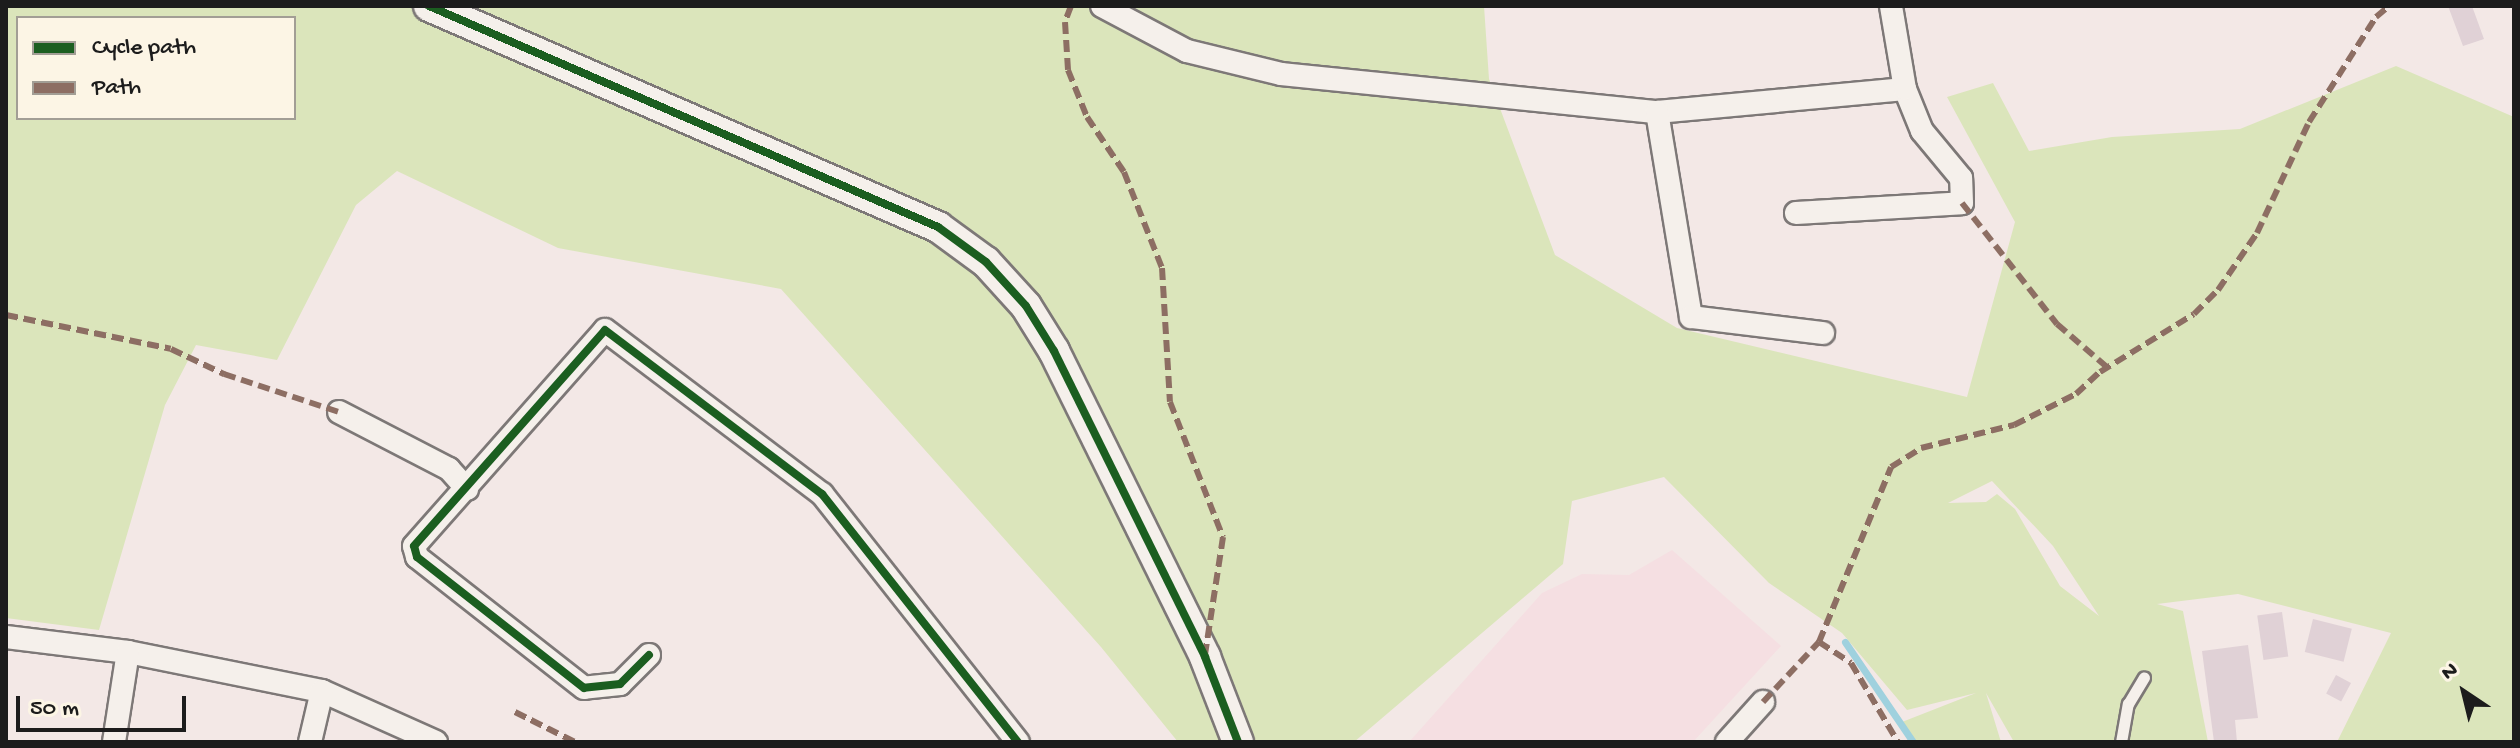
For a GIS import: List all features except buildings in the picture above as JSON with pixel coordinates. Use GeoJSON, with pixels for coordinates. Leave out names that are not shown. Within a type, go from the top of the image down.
{"type":"FeatureCollection","features":[{"type":"Feature","properties":{"kind":"street"},"geometry":{"type":"LineString","coordinates":[[429,6],[938,227],[986,262],[1026,306],[1054,351],[1205,657],[1238,742]]}},
{"type":"Feature","properties":{"kind":"street"},"geometry":{"type":"LineString","coordinates":[[1102,6],[1187,51],[1253,68],[1657,112],[1905,89]]}},
{"type":"Feature","properties":{"kind":"street"},"geometry":{"type":"LineString","coordinates":[[1796,213],[1962,203],[1961,178],[1922,131],[1905,89],[1891,6]]}},
{"type":"Feature","properties":{"kind":"street"},"geometry":{"type":"LineString","coordinates":[[1657,112],[1691,317],[1823,333]]}},
{"type":"Feature","properties":{"kind":"street"},"geometry":{"type":"LineString","coordinates":[[649,655],[620,684],[584,688],[417,557],[414,546],[605,330],[822,494],[1018,742]]}},
{"type":"Feature","properties":{"kind":"street"},"geometry":{"type":"LineString","coordinates":[[339,412],[449,469],[467,489]]}},
{"type":"Feature","properties":{"kind":"street"},"geometry":{"type":"LineString","coordinates":[[6,637],[128,652],[322,691],[436,742]]}},
{"type":"Feature","properties":{"kind":"street"},"geometry":{"type":"LineString","coordinates":[[114,742],[128,652]]}},
{"type":"Feature","properties":{"kind":"street"},"geometry":{"type":"LineString","coordinates":[[310,742],[322,691]]}},
{"type":"Feature","properties":{"kind":"street"},"geometry":{"type":"LineString","coordinates":[[1727,742],[1763,702]]}},
{"type":"Feature","properties":{"kind":"lane"},"geometry":{"type":"LineString","coordinates":[[2121,742],[2128,704],[2144,677]]}},
{"type":"Feature","properties":{"kind":"shaded area"},"geometry":{"type":"Polygon","coordinates":[[[1672,550],[1781,646],[1693,742],[1409,742],[1542,593],[1582,574],[1629,575],[1672,550]]]}},
{"type":"Feature","properties":{"kind":"green space"},"geometry":{"type":"Polygon","coordinates":[[[6,6],[1484,6],[1489,79],[1555,255],[1677,328],[1967,397],[2015,222],[1947,97],[1993,83],[2029,151],[2112,137],[2240,129],[2396,66],[2514,117],[2514,742],[2337,742],[2391,633],[2238,594],[2157,604],[2183,611],[2208,742],[2014,742],[1986,693],[2001,742],[1914,742],[1902,722],[1976,693],[1907,710],[1842,633],[1769,583],[1664,477],[1572,501],[1563,564],[1354,742],[1178,742],[1101,647],[781,289],[558,248],[397,171],[356,205],[277,360],[196,345],[165,405],[99,630],[6,618],[6,6]],[[1992,481],[1948,503],[1986,502],[1997,494],[2015,509],[2060,586],[2099,616],[2053,546],[1992,481]]]}},
{"type":"Feature","properties":{"kind":"waterway"},"geometry":{"type":"LineString","coordinates":[[1845,642],[1913,742]]}},
{"type":"Feature","properties":{"kind":"marked path"},"geometry":{"type":"LineString","coordinates":[[1071,6],[1065,22],[1068,70],[1087,117],[1124,172],[1162,268],[1170,402],[1223,537],[1205,654]]}},
{"type":"Feature","properties":{"kind":"marked path"},"geometry":{"type":"LineString","coordinates":[[1763,702],[1819,642],[1891,467],[1921,448],[2014,425],[2076,394],[2100,372],[2194,314],[2218,290],[2257,233],[2309,122],[2376,17],[2389,6]]}},
{"type":"Feature","properties":{"kind":"marked path"},"geometry":{"type":"LineString","coordinates":[[1962,203],[2057,324],[2108,368]]}},
{"type":"Feature","properties":{"kind":"marked path"},"geometry":{"type":"LineString","coordinates":[[6,315],[171,349],[224,374],[339,412]]}},
{"type":"Feature","properties":{"kind":"marked path"},"geometry":{"type":"LineString","coordinates":[[1819,642],[1851,663],[1898,742]]}},
{"type":"Feature","properties":{"kind":"marked path"},"geometry":{"type":"LineString","coordinates":[[515,712],[575,742]]}},
{"type":"Feature","properties":{"kind":"cycle path"},"geometry":{"type":"LineString","coordinates":[[429,6],[938,227],[986,262],[1026,306],[1054,351],[1205,657],[1238,742]]}},
{"type":"Feature","properties":{"kind":"cycle path"},"geometry":{"type":"LineString","coordinates":[[649,655],[620,684],[584,688],[417,557],[414,546],[605,330],[822,494],[1018,742]]}}]}
